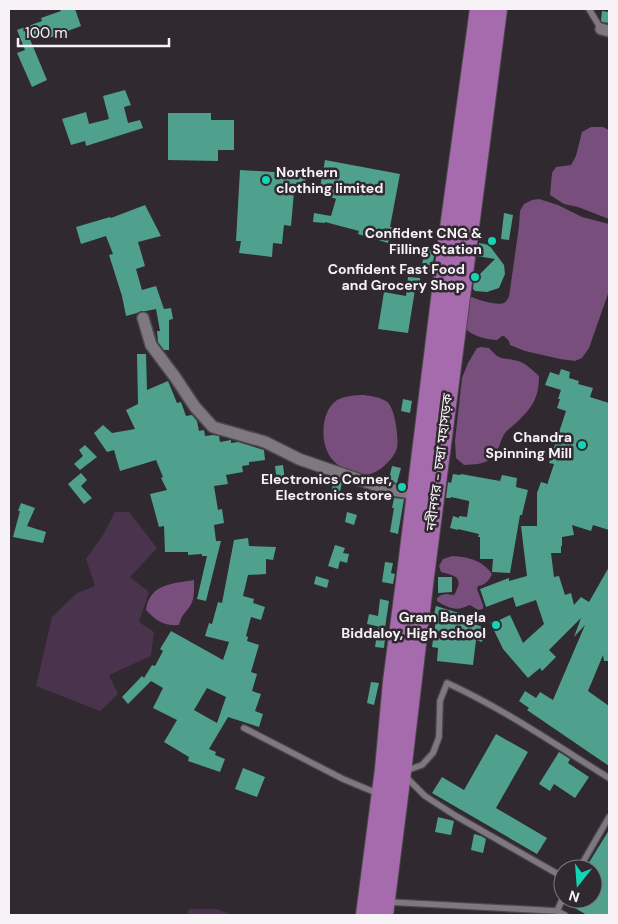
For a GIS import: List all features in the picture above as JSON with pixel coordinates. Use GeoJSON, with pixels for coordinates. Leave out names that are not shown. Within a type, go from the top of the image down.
{"type":"FeatureCollection","features":[{"type":"Feature","properties":{"kind":"highway","name":"নবীনগর - চন্দ্রা মহাসড়ক"},"geometry":{"type":"LineString","coordinates":[[366,915],[448,243],[480,9]]}},
{"type":"Feature","properties":{"kind":"highway","name":"নবীনগর - চন্দ্রা মহাসড়ক"},"geometry":{"type":"LineString","coordinates":[[383,908],[402,772],[424,576],[497,9]]}},
{"type":"Feature","properties":{"kind":"street"},"geometry":{"type":"LineString","coordinates":[[143,318],[151,345],[175,376],[195,407],[213,427],[265,442],[299,459],[387,489],[417,494]]}},
{"type":"Feature","properties":{"kind":"lane"},"geometry":{"type":"LineString","coordinates":[[589,9],[605,30]]}},
{"type":"Feature","properties":{"kind":"lane"},"geometry":{"type":"LineString","coordinates":[[553,871],[456,816],[425,796],[402,772],[422,765],[433,753],[439,737],[440,701],[447,683],[473,695],[513,718],[609,778]]}},
{"type":"Feature","properties":{"kind":"lane"},"geometry":{"type":"LineString","coordinates":[[244,728],[343,779],[381,795]]}},
{"type":"Feature","properties":{"kind":"lane"},"geometry":{"type":"LineString","coordinates":[[585,859],[609,817]]}},
{"type":"Feature","properties":{"kind":"lane"},"geometry":{"type":"LineString","coordinates":[[383,908],[557,911],[565,915]]}},
{"type":"Feature","properties":{"kind":"shaded area"},"geometry":{"type":"Polygon","coordinates":[[[591,127],[603,127],[609,130],[609,219],[578,207],[564,204],[550,195],[552,173],[556,167],[571,165],[576,156],[582,132],[591,127]]]}},
{"type":"Feature","properties":{"kind":"shaded area"},"geometry":{"type":"Polygon","coordinates":[[[539,199],[558,205],[582,217],[609,224],[609,291],[589,348],[582,358],[575,361],[525,351],[510,345],[504,336],[497,340],[489,339],[475,335],[465,328],[469,298],[472,297],[501,304],[505,303],[509,297],[520,211],[524,204],[539,199]]]}},
{"type":"Feature","properties":{"kind":"shaded area"},"geometry":{"type":"Polygon","coordinates":[[[477,348],[489,348],[493,353],[502,358],[524,363],[539,376],[538,391],[534,402],[522,418],[505,433],[497,452],[490,460],[483,463],[464,465],[456,458],[455,441],[462,378],[477,348]]]}},
{"type":"Feature","properties":{"kind":"shaded area"},"geometry":{"type":"Polygon","coordinates":[[[364,395],[381,399],[389,404],[396,423],[397,448],[389,461],[380,469],[371,474],[361,475],[349,471],[334,462],[325,447],[323,432],[328,410],[337,400],[364,395]]]}},
{"type":"Feature","properties":{"kind":"shaded area"},"geometry":{"type":"Polygon","coordinates":[[[115,512],[129,512],[157,548],[130,577],[149,592],[139,622],[154,632],[151,656],[109,675],[118,694],[100,711],[36,686],[52,617],[77,593],[95,586],[86,559],[103,535],[115,512]]]}},
{"type":"Feature","properties":{"kind":"shaded area"},"geometry":{"type":"Polygon","coordinates":[[[452,556],[475,560],[484,565],[492,574],[490,579],[483,585],[478,586],[477,589],[483,609],[478,610],[470,605],[459,609],[452,608],[437,601],[437,598],[441,595],[454,595],[457,589],[457,579],[441,572],[439,566],[443,559],[452,556]]]}},
{"type":"Feature","properties":{"kind":"shaded area"},"geometry":{"type":"Polygon","coordinates":[[[194,580],[193,600],[179,625],[169,625],[161,622],[146,610],[152,594],[163,586],[194,580]]]}},
{"type":"Feature","properties":{"kind":"shaded area"},"geometry":{"type":"Polygon","coordinates":[[[189,909],[217,909],[232,915],[187,915],[189,909]]]}},
{"type":"Feature","properties":{"kind":"building"},"geometry":{"type":"Polygon","coordinates":[[[60,9],[75,9],[81,26],[49,38],[46,30],[29,37],[47,80],[32,87],[17,53],[25,50],[17,30],[42,21],[41,18],[61,11],[60,9]]]}},
{"type":"Feature","properties":{"kind":"building"},"geometry":{"type":"Polygon","coordinates":[[[602,11],[609,12],[609,23],[602,22],[602,11]]]}},
{"type":"Feature","properties":{"kind":"building"},"geometry":{"type":"Polygon","coordinates":[[[125,90],[131,105],[124,107],[128,123],[140,120],[143,128],[86,146],[85,141],[71,145],[62,119],[86,112],[89,124],[109,119],[103,96],[125,90]]]}},
{"type":"Feature","properties":{"kind":"building"},"geometry":{"type":"Polygon","coordinates":[[[168,113],[211,113],[211,120],[234,120],[234,150],[218,150],[218,161],[168,160],[168,113]]]}},
{"type":"Feature","properties":{"kind":"building"},"geometry":{"type":"Polygon","coordinates":[[[325,160],[400,174],[388,243],[358,234],[359,231],[325,222],[313,222],[314,213],[331,216],[336,199],[319,193],[325,160]]]}},
{"type":"Feature","properties":{"kind":"building"},"geometry":{"type":"Polygon","coordinates":[[[240,170],[306,174],[305,193],[294,192],[291,226],[284,225],[282,244],[273,243],[272,257],[239,253],[241,241],[236,241],[240,170]]]}},
{"type":"Feature","properties":{"kind":"building"},"geometry":{"type":"Polygon","coordinates":[[[145,205],[161,236],[138,242],[145,266],[136,269],[142,290],[156,286],[164,309],[171,308],[173,319],[169,320],[169,350],[164,350],[158,342],[157,331],[160,331],[156,309],[126,316],[122,296],[109,255],[113,254],[106,236],[81,244],[76,227],[111,218],[145,205]]]}},
{"type":"Feature","properties":{"kind":"building"},"geometry":{"type":"Polygon","coordinates":[[[504,213],[513,215],[509,240],[501,239],[504,213]]]}},
{"type":"Feature","properties":{"kind":"building"},"geometry":{"type":"Polygon","coordinates":[[[479,243],[489,245],[504,265],[505,274],[499,288],[487,292],[475,291],[473,289],[474,280],[495,259],[477,256],[479,243]]]}},
{"type":"Feature","properties":{"kind":"building"},"geometry":{"type":"Polygon","coordinates":[[[425,249],[435,251],[431,272],[421,270],[425,249]]]}},
{"type":"Feature","properties":{"kind":"building"},"geometry":{"type":"Polygon","coordinates":[[[408,277],[420,278],[420,290],[415,290],[408,333],[378,329],[384,292],[406,296],[408,277]]]}},
{"type":"Feature","properties":{"kind":"building"},"geometry":{"type":"Polygon","coordinates":[[[137,354],[146,354],[147,390],[168,381],[177,403],[181,402],[186,416],[192,415],[197,421],[199,431],[204,430],[205,436],[219,436],[220,442],[231,440],[231,443],[238,442],[264,450],[265,460],[249,462],[249,465],[242,466],[243,472],[226,475],[228,484],[214,486],[218,510],[222,509],[224,523],[214,525],[216,541],[221,541],[206,601],[197,599],[207,556],[202,556],[202,554],[188,555],[188,552],[165,552],[164,526],[159,527],[150,494],[167,490],[161,478],[163,477],[156,460],[120,471],[114,450],[107,452],[94,433],[103,425],[112,433],[135,429],[126,410],[138,404],[137,354]]]}},
{"type":"Feature","properties":{"kind":"building"},"geometry":{"type":"Polygon","coordinates":[[[561,369],[570,372],[569,378],[579,381],[578,384],[593,388],[590,397],[609,403],[609,530],[593,525],[591,531],[572,525],[574,535],[562,537],[561,553],[551,553],[554,577],[559,576],[565,595],[571,593],[574,605],[581,597],[589,602],[609,567],[609,661],[604,661],[603,655],[588,691],[609,706],[609,766],[527,710],[529,708],[519,701],[525,691],[536,698],[540,692],[553,700],[585,625],[574,637],[581,618],[549,650],[556,657],[542,671],[540,668],[528,678],[503,649],[490,622],[495,622],[510,615],[523,643],[544,624],[536,600],[516,607],[513,597],[486,607],[480,589],[509,578],[509,581],[527,576],[521,526],[537,526],[537,493],[541,482],[548,484],[554,464],[549,463],[566,411],[557,408],[561,390],[545,385],[550,372],[559,375],[561,369]]]}},
{"type":"Feature","properties":{"kind":"building"},"geometry":{"type":"Polygon","coordinates":[[[403,399],[412,401],[410,413],[401,411],[403,399]]]}},
{"type":"Feature","properties":{"kind":"building"},"geometry":{"type":"Polygon","coordinates":[[[85,445],[97,457],[80,470],[74,464],[83,456],[79,450],[85,445]]]}},
{"type":"Feature","properties":{"kind":"building"},"geometry":{"type":"Polygon","coordinates":[[[283,465],[285,481],[277,482],[275,466],[283,465]]]}},
{"type":"Feature","properties":{"kind":"building"},"geometry":{"type":"Polygon","coordinates":[[[392,466],[401,468],[397,483],[390,482],[389,479],[392,466]]]}},
{"type":"Feature","properties":{"kind":"building"},"geometry":{"type":"Polygon","coordinates":[[[81,473],[87,480],[81,486],[92,498],[84,504],[68,484],[81,473]]]}},
{"type":"Feature","properties":{"kind":"building"},"geometry":{"type":"Polygon","coordinates":[[[453,474],[500,481],[502,475],[517,478],[516,487],[528,490],[522,515],[520,515],[510,573],[492,572],[493,559],[480,559],[479,534],[450,528],[453,516],[459,518],[459,516],[467,517],[469,503],[469,501],[451,497],[446,498],[448,482],[451,483],[453,474]]]}},
{"type":"Feature","properties":{"kind":"building"},"geometry":{"type":"Polygon","coordinates":[[[334,479],[342,482],[339,497],[331,495],[334,479]]]}},
{"type":"Feature","properties":{"kind":"building"},"geometry":{"type":"Polygon","coordinates":[[[394,498],[404,499],[398,534],[390,532],[394,498]]]}},
{"type":"Feature","properties":{"kind":"building"},"geometry":{"type":"Polygon","coordinates":[[[21,503],[35,508],[27,526],[46,532],[43,543],[13,537],[21,503]]]}},
{"type":"Feature","properties":{"kind":"building"},"geometry":{"type":"Polygon","coordinates":[[[347,512],[357,515],[354,525],[345,522],[347,512]]]}},
{"type":"Feature","properties":{"kind":"building"},"geometry":{"type":"Polygon","coordinates":[[[248,538],[249,546],[276,547],[273,560],[266,559],[266,574],[248,575],[243,596],[254,599],[253,603],[265,607],[261,620],[251,617],[246,636],[248,637],[247,641],[259,645],[251,672],[257,674],[252,691],[261,694],[255,711],[263,714],[259,727],[228,717],[209,749],[216,752],[215,755],[225,759],[220,772],[188,761],[189,757],[164,742],[177,720],[153,708],[163,688],[151,681],[128,704],[122,697],[142,676],[144,678],[152,665],[155,666],[163,651],[160,649],[171,631],[223,660],[229,642],[205,636],[209,623],[212,624],[218,602],[222,603],[234,540],[248,538]],[[207,688],[194,710],[217,723],[226,697],[207,688]]]}},
{"type":"Feature","properties":{"kind":"building"},"geometry":{"type":"Polygon","coordinates":[[[335,545],[345,548],[343,553],[349,554],[347,563],[340,561],[338,569],[328,566],[335,545]]]}},
{"type":"Feature","properties":{"kind":"building"},"geometry":{"type":"Polygon","coordinates":[[[385,562],[393,563],[391,573],[395,574],[393,584],[382,582],[385,562]]]}},
{"type":"Feature","properties":{"kind":"building"},"geometry":{"type":"Polygon","coordinates":[[[316,576],[329,580],[327,588],[314,584],[316,576]]]}},
{"type":"Feature","properties":{"kind":"building"},"geometry":{"type":"Polygon","coordinates":[[[438,577],[452,577],[452,592],[438,593],[438,577]]]}},
{"type":"Feature","properties":{"kind":"building"},"geometry":{"type":"Polygon","coordinates":[[[380,599],[389,601],[385,628],[367,624],[369,614],[378,616],[380,599]]]}},
{"type":"Feature","properties":{"kind":"building"},"geometry":{"type":"Polygon","coordinates":[[[436,606],[472,617],[471,622],[486,628],[482,642],[476,640],[473,665],[437,661],[438,648],[432,647],[433,640],[435,640],[435,619],[433,618],[436,606]]]}},
{"type":"Feature","properties":{"kind":"building"},"geometry":{"type":"Polygon","coordinates":[[[378,628],[386,629],[384,648],[375,647],[378,628]]]}},
{"type":"Feature","properties":{"kind":"building"},"geometry":{"type":"Polygon","coordinates":[[[371,682],[379,683],[374,705],[367,703],[371,682]]]}},
{"type":"Feature","properties":{"kind":"building"},"geometry":{"type":"Polygon","coordinates":[[[496,734],[528,752],[496,808],[547,838],[537,854],[432,793],[442,777],[464,790],[496,734]]]}},
{"type":"Feature","properties":{"kind":"building"},"geometry":{"type":"Polygon","coordinates":[[[559,752],[570,759],[568,763],[589,777],[575,798],[554,784],[550,791],[539,784],[559,752]]]}},
{"type":"Feature","properties":{"kind":"building"},"geometry":{"type":"Polygon","coordinates":[[[243,768],[265,777],[257,797],[235,789],[243,768]]]}},
{"type":"Feature","properties":{"kind":"building"},"geometry":{"type":"Polygon","coordinates":[[[438,817],[454,821],[451,835],[435,832],[438,817]]]}},
{"type":"Feature","properties":{"kind":"building"},"geometry":{"type":"Polygon","coordinates":[[[609,830],[609,915],[587,915],[576,909],[603,909],[603,859],[591,859],[609,830]]]}},
{"type":"Feature","properties":{"kind":"building"},"geometry":{"type":"Polygon","coordinates":[[[474,834],[486,839],[483,853],[471,850],[474,834]]]}},
{"type":"Feature","properties":{"kind":"place","name":"Northern clothing limited"},"geometry":{"type":"Point","coordinates":[266,180]}},
{"type":"Feature","properties":{"kind":"place","name":"Confident CNG & Filling Station"},"geometry":{"type":"Point","coordinates":[492,241]}},
{"type":"Feature","properties":{"kind":"place","name":"Confident Fast Food and Grocery Shop"},"geometry":{"type":"Point","coordinates":[475,277]}},
{"type":"Feature","properties":{"kind":"place","name":"Chandra Spinning Mill"},"geometry":{"type":"Point","coordinates":[582,445]}},
{"type":"Feature","properties":{"kind":"place","name":"Electronics Corner, Electronics store"},"geometry":{"type":"Point","coordinates":[402,487]}},
{"type":"Feature","properties":{"kind":"place","name":"Gram Bangla Biddaloy, High school"},"geometry":{"type":"Point","coordinates":[496,625]}}]}
